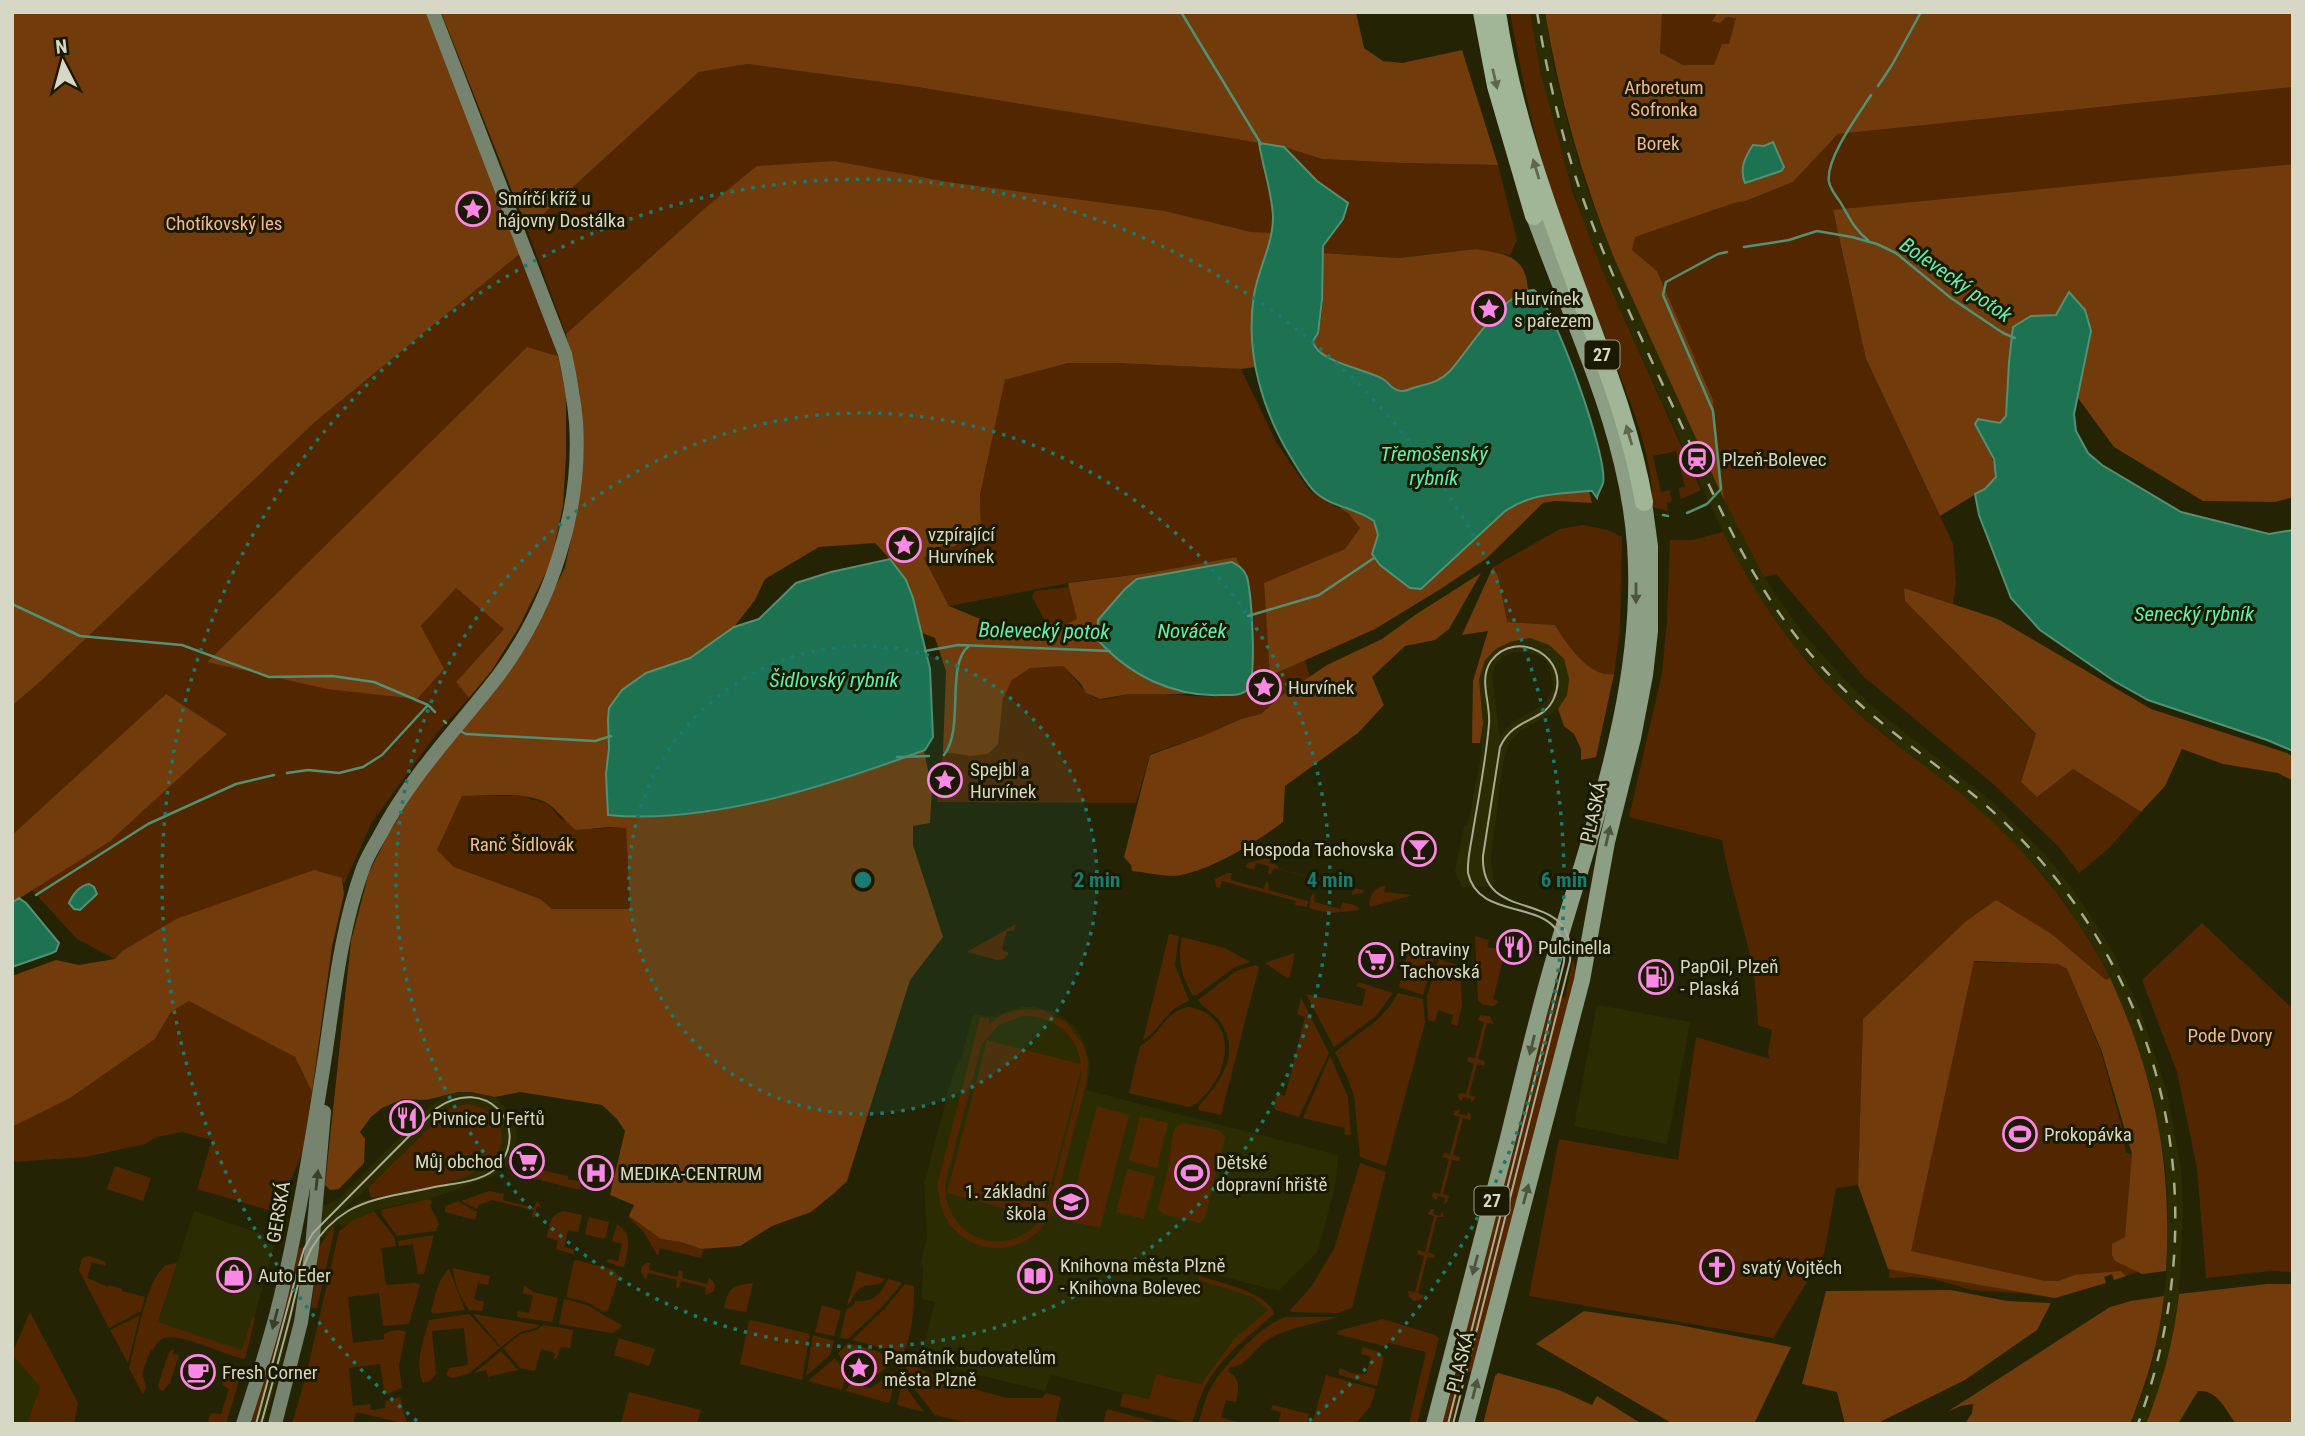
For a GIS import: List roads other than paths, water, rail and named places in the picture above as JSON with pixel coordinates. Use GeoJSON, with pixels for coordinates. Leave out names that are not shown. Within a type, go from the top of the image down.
{"type":"FeatureCollection","features":[{"type":"Feature","properties":{"kind":"highway","name":"27"},"geometry":{"type":"LineString","coordinates":[[1482,12],[1496,86],[1542,214]]}},
{"type":"Feature","properties":{"kind":"highway","name":"27"},"geometry":{"type":"LineString","coordinates":[[1497,12],[1542,214]]}},
{"type":"Feature","properties":{"kind":"highway","name":"PLASKÁ"},"geometry":{"type":"LineString","coordinates":[[1542,214],[1617,394],[1631,440],[1644,502]]}},
{"type":"Feature","properties":{"kind":"main road","name":"PLASKÁ"},"geometry":{"type":"LineString","coordinates":[[1434,1424],[1555,954],[1602,800],[1625,700],[1635,631],[1634,536],[1627,489],[1616,444],[1542,214]]}},
{"type":"Feature","properties":{"kind":"main road","name":"PLASKÁ"},"geometry":{"type":"LineString","coordinates":[[1466,1424],[1582,980],[1607,842],[1635,728],[1650,631],[1650,546],[1644,502]]}},
{"type":"Feature","properties":{"kind":"street","name":"GERSKÁ"},"geometry":{"type":"LineString","coordinates":[[275,1424],[301,1322],[312,1248],[338,963],[364,866],[418,772],[498,675],[526,630],[559,556],[568,524],[575,481],[576,425],[565,354],[433,12]]}},
{"type":"Feature","properties":{"kind":"street","name":"GERSKÁ"},"geometry":{"type":"LineString","coordinates":[[243,1424],[272,1328],[293,1238],[333,1003]]}},
{"type":"Feature","properties":{"kind":"water"},"geometry":{"type":"Polygon","coordinates":[[[1773,142],[1784,167],[1781,171],[1745,183],[1744,163],[1753,145],[1764,146],[1773,142]]]}},
{"type":"Feature","properties":{"kind":"water","name":"Třemošenský rybník"},"geometry":{"type":"Polygon","coordinates":[[[1259,143],[1284,147],[1317,181],[1348,203],[1343,219],[1323,246],[1322,300],[1318,333],[1313,341],[1316,348],[1332,360],[1375,375],[1395,389],[1407,390],[1434,382],[1446,375],[1499,310],[1522,293],[1534,290],[1554,323],[1589,415],[1603,468],[1603,483],[1597,498],[1592,491],[1566,493],[1534,498],[1514,506],[1504,512],[1421,589],[1410,588],[1380,565],[1372,554],[1378,535],[1374,521],[1327,500],[1310,486],[1281,440],[1264,401],[1254,359],[1252,317],[1256,285],[1271,237],[1273,217],[1259,143]]]}},
{"type":"Feature","properties":{"kind":"water","name":"Senecký rybník"},"geometry":{"type":"Polygon","coordinates":[[[2069,292],[2085,310],[2091,331],[2074,414],[2076,431],[2088,453],[2102,465],[2181,512],[2269,534],[2293,530],[2293,751],[2148,700],[2114,681],[2040,630],[2011,598],[1979,515],[1975,494],[1985,489],[1996,477],[1994,459],[1975,424],[1978,419],[2000,423],[2006,416],[2013,327],[2031,316],[2056,315],[2069,292]]]}},
{"type":"Feature","properties":{"kind":"water","name":"Šidlovský rybník"},"geometry":{"type":"Polygon","coordinates":[[[890,559],[906,580],[913,598],[930,669],[933,737],[925,750],[810,789],[728,808],[647,817],[608,815],[606,774],[609,708],[622,690],[646,673],[690,658],[734,627],[759,619],[796,583],[890,559]]]}},
{"type":"Feature","properties":{"kind":"water","name":"Nováček"},"geometry":{"type":"Polygon","coordinates":[[[1232,562],[1246,574],[1249,586],[1253,635],[1252,670],[1245,692],[1203,695],[1169,688],[1123,663],[1097,639],[1098,620],[1137,579],[1232,562]]]}},
{"type":"Feature","properties":{"kind":"water"},"geometry":{"type":"Polygon","coordinates":[[[89,884],[97,894],[80,910],[74,909],[69,903],[72,897],[79,889],[89,884]]]}},
{"type":"Feature","properties":{"kind":"water"},"geometry":{"type":"Polygon","coordinates":[[[19,898],[59,943],[56,951],[12,967],[12,903],[19,898]]]}},
{"type":"Feature","properties":{"kind":"waterway"},"geometry":{"type":"LineString","coordinates":[[1181,12],[1261,144]]}},
{"type":"Feature","properties":{"kind":"waterway"},"geometry":{"type":"LineString","coordinates":[[1878,86],[1921,12]]}},
{"type":"Feature","properties":{"kind":"waterway"},"geometry":{"type":"LineString","coordinates":[[1868,240],[1856,228],[1833,191],[1829,172],[1837,149],[1871,95]]}},
{"type":"Feature","properties":{"kind":"waterway","name":"Bolevecký potok"},"geometry":{"type":"LineString","coordinates":[[1744,247],[1789,240],[1817,231],[1877,244],[1896,253],[1951,298],[2003,333],[2015,338]]}},
{"type":"Feature","properties":{"kind":"waterway","name":"Bolevecký potok"},"geometry":{"type":"LineString","coordinates":[[1687,513],[1707,504],[1721,489],[1713,411],[1663,295],[1666,282],[1718,254],[1727,252]]}},
{"type":"Feature","properties":{"kind":"waterway","name":"Bolevecký potok"},"geometry":{"type":"LineString","coordinates":[[1663,515],[1668,516]]}},
{"type":"Feature","properties":{"kind":"waterway","name":"Bolevecký potok"},"geometry":{"type":"LineString","coordinates":[[1248,616],[1319,595],[1374,558]]}},
{"type":"Feature","properties":{"kind":"waterway","name":"Bolevecký potok"},"geometry":{"type":"LineString","coordinates":[[12,604],[80,636],[182,645],[269,677],[332,676],[374,682],[428,705],[435,712]]}},
{"type":"Feature","properties":{"kind":"waterway","name":"Bolevecký potok"},"geometry":{"type":"LineString","coordinates":[[925,651],[958,645],[1110,651]]}},
{"type":"Feature","properties":{"kind":"waterway"},"geometry":{"type":"LineString","coordinates":[[944,755],[953,729],[958,667],[969,646]]}},
{"type":"Feature","properties":{"kind":"waterway"},"geometry":{"type":"LineString","coordinates":[[287,773],[308,770],[339,773],[363,767],[382,755],[428,705]]}},
{"type":"Feature","properties":{"kind":"waterway","name":"Bolevecký potok"},"geometry":{"type":"LineString","coordinates":[[462,732],[595,741],[611,736]]}},
{"type":"Feature","properties":{"kind":"waterway"},"geometry":{"type":"LineString","coordinates":[[897,757],[929,756]]}},
{"type":"Feature","properties":{"kind":"waterway"},"geometry":{"type":"LineString","coordinates":[[36,895],[148,824],[236,784],[274,775]]}},
{"type":"Feature","properties":{"kind":"tram line"},"geometry":{"type":"LineString","coordinates":[[1448,1424],[1564,962],[1562,940],[1553,925],[1539,917],[1489,900],[1476,890],[1468,873],[1489,724],[1485,684],[1487,668],[1502,651],[1527,647],[1539,651],[1549,659],[1555,670],[1557,683],[1549,706],[1513,730],[1500,747],[1483,856],[1486,878],[1496,892],[1511,901],[1545,913],[1559,922],[1568,937],[1570,961],[1453,1424]]}},
{"type":"Feature","properties":{"kind":"tram line"},"geometry":{"type":"LineString","coordinates":[[256,1424],[298,1269],[304,1249],[313,1233],[437,1108],[455,1099],[471,1097],[486,1101],[498,1109],[506,1121],[510,1135],[507,1150],[493,1171],[477,1179],[367,1202],[342,1215],[318,1238],[301,1275],[261,1424]]}},
{"type":"Feature","properties":{"kind":"railway"},"geometry":{"type":"LineString","coordinates":[[1537,12],[1561,126],[1592,223],[1628,310],[1729,527],[1756,577],[1797,637],[1840,686],[1987,806],[2059,883],[2105,951],[2140,1024],[2163,1101],[2174,1180],[2174,1261],[2162,1343],[2138,1424]]}},
{"type":"Feature","properties":{"kind":"place","name":"Smírčí kříž u hájovny Dostálka"},"geometry":{"type":"Point","coordinates":[473,209]}},
{"type":"Feature","properties":{"kind":"place","name":"Hurvínek s pařezem"},"geometry":{"type":"Point","coordinates":[1489,309]}},
{"type":"Feature","properties":{"kind":"place","name":"Plzeň-Bolevec"},"geometry":{"type":"Point","coordinates":[1697,459]}},
{"type":"Feature","properties":{"kind":"place","name":"vzpírající Hurvínek"},"geometry":{"type":"Point","coordinates":[904,545]}},
{"type":"Feature","properties":{"kind":"place","name":"Hurvínek"},"geometry":{"type":"Point","coordinates":[1264,687]}},
{"type":"Feature","properties":{"kind":"place","name":"Spejbl a Hurvínek"},"geometry":{"type":"Point","coordinates":[945,780]}},
{"type":"Feature","properties":{"kind":"place","name":"Hospoda Tachovska"},"geometry":{"type":"Point","coordinates":[1419,849]}},
{"type":"Feature","properties":{"kind":"place","name":"Pulcinella"},"geometry":{"type":"Point","coordinates":[1514,947]}},
{"type":"Feature","properties":{"kind":"place","name":"Potraviny Tachovská"},"geometry":{"type":"Point","coordinates":[1376,960]}},
{"type":"Feature","properties":{"kind":"place","name":"PapOil, Plzeň - Plaská"},"geometry":{"type":"Point","coordinates":[1656,977]}},
{"type":"Feature","properties":{"kind":"place","name":"Pivnice U Feřtů"},"geometry":{"type":"Point","coordinates":[407,1118]}},
{"type":"Feature","properties":{"kind":"place","name":"Prokopávka"},"geometry":{"type":"Point","coordinates":[2020,1134]}},
{"type":"Feature","properties":{"kind":"place","name":"Můj obchod"},"geometry":{"type":"Point","coordinates":[527,1161]}},
{"type":"Feature","properties":{"kind":"place","name":"MEDIKA-CENTRUM"},"geometry":{"type":"Point","coordinates":[596,1173]}},
{"type":"Feature","properties":{"kind":"place","name":"Dětské dopravní hřiště"},"geometry":{"type":"Point","coordinates":[1192,1173]}},
{"type":"Feature","properties":{"kind":"place","name":"1. základní škola"},"geometry":{"type":"Point","coordinates":[1071,1202]}},
{"type":"Feature","properties":{"kind":"place","name":"svatý Vojtěch"},"geometry":{"type":"Point","coordinates":[1717,1267]}},
{"type":"Feature","properties":{"kind":"place","name":"Auto Eder"},"geometry":{"type":"Point","coordinates":[234,1275]}},
{"type":"Feature","properties":{"kind":"place","name":"Knihovna města Plzně - Knihovna Bolevec"},"geometry":{"type":"Point","coordinates":[1035,1276]}},
{"type":"Feature","properties":{"kind":"place","name":"Památník budovatelům města Plzně"},"geometry":{"type":"Point","coordinates":[859,1368]}},
{"type":"Feature","properties":{"kind":"place","name":"Fresh Corner"},"geometry":{"type":"Point","coordinates":[198,1372]}},
{"type":"Feature","properties":{"kind":"park label","name":"Arboretum Sofronka"},"geometry":{"type":"Point","coordinates":[1664,98]}},
{"type":"Feature","properties":{"kind":"park label","name":"Borek"},"geometry":{"type":"Point","coordinates":[1658,143]}},
{"type":"Feature","properties":{"kind":"park label","name":"Chotíkovský les"},"geometry":{"type":"Point","coordinates":[224,223]}},
{"type":"Feature","properties":{"kind":"park label","name":"Ranč Šídlovák"},"geometry":{"type":"Point","coordinates":[522,844]}},
{"type":"Feature","properties":{"kind":"park label","name":"Pode Dvory"},"geometry":{"type":"Point","coordinates":[2230,1035]}}]}
